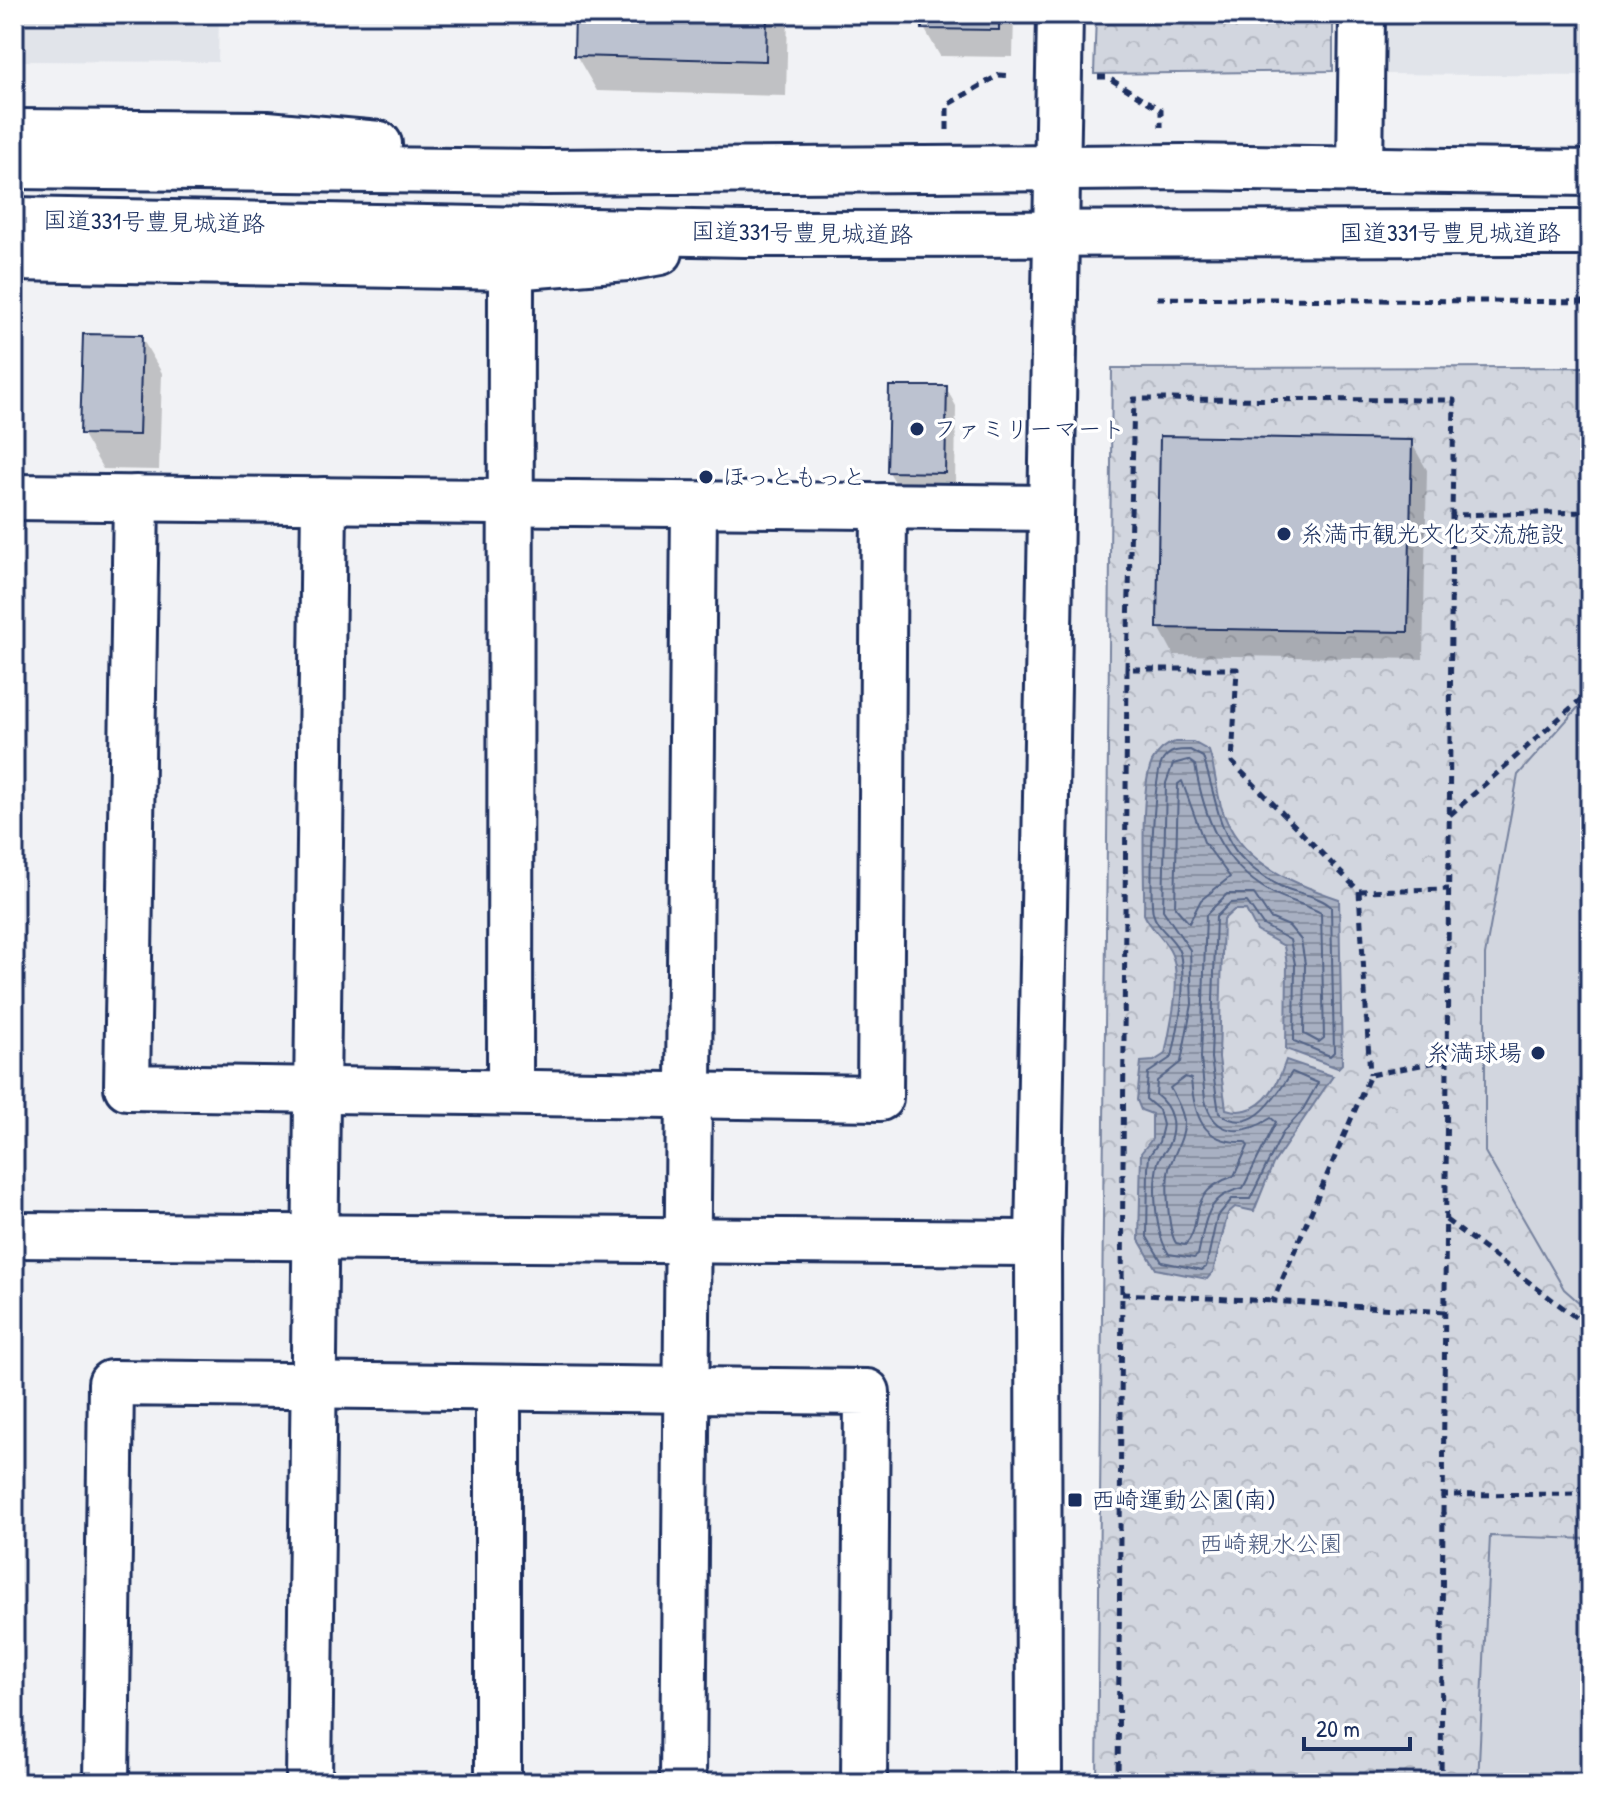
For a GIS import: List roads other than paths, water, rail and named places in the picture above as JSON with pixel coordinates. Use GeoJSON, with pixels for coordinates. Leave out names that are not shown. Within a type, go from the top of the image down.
{"type":"FeatureCollection","features":[{"type":"Feature","properties":{"kind":"main road"},"geometry":{"type":"LineString","coordinates":[[1039,1783],[1038,1243],[1060,14]]}},
{"type":"Feature","properties":{"kind":"main road"},"geometry":{"type":"LineString","coordinates":[[1360,170],[1362,14]]}},
{"type":"Feature","properties":{"kind":"main road"},"geometry":{"type":"LineString","coordinates":[[14,132],[267,134],[529,157],[562,172]]}},
{"type":"Feature","properties":{"kind":"main road"},"geometry":{"type":"LineString","coordinates":[[14,166],[562,172],[1059,167],[1590,173]]}},
{"type":"Feature","properties":{"kind":"main road","name":"国道331号豊見城道路"},"geometry":{"type":"LineString","coordinates":[[14,220],[745,234],[1590,233]]}},
{"type":"Feature","properties":{"kind":"main road"},"geometry":{"type":"LineString","coordinates":[[14,258],[511,267],[627,258],[745,234]]}},
{"type":"Feature","properties":{"kind":"main road"},"geometry":{"type":"LineString","coordinates":[[510,1092],[511,267]]}},
{"type":"Feature","properties":{"kind":"main road"},"geometry":{"type":"LineString","coordinates":[[14,497],[1051,508]]}},
{"type":"Feature","properties":{"kind":"main road"},"geometry":{"type":"LineString","coordinates":[[136,498],[127,1087],[317,1092],[880,1098],[884,506]]}},
{"type":"Feature","properties":{"kind":"main road"},"geometry":{"type":"LineString","coordinates":[[309,1783],[324,500]]}},
{"type":"Feature","properties":{"kind":"main road"},"geometry":{"type":"LineString","coordinates":[[683,1783],[694,505]]}},
{"type":"Feature","properties":{"kind":"main road"},"geometry":{"type":"LineString","coordinates":[[14,1235],[1038,1243]]}},
{"type":"Feature","properties":{"kind":"main road"},"geometry":{"type":"LineString","coordinates":[[106,1783],[111,1383],[867,1392],[864,1783]]}},
{"type":"Feature","properties":{"kind":"main road"},"geometry":{"type":"LineString","coordinates":[[498,1389],[498,1783]]}},
{"type":"Feature","properties":{"kind":"water"},"geometry":{"type":"Polygon","coordinates":[[[1175,742],[1193,742],[1209,751],[1221,806],[1229,825],[1253,856],[1284,877],[1339,899],[1342,1064],[1338,1068],[1286,1049],[1287,964],[1284,946],[1257,931],[1246,910],[1234,910],[1223,920],[1219,1058],[1226,1109],[1248,1110],[1265,1099],[1286,1060],[1333,1076],[1273,1164],[1254,1211],[1235,1207],[1228,1213],[1213,1272],[1207,1279],[1156,1269],[1139,1240],[1141,1153],[1152,1139],[1152,1114],[1141,1110],[1137,1100],[1141,1062],[1154,1061],[1165,1054],[1176,977],[1169,949],[1144,914],[1145,793],[1154,758],[1175,742]]]}},
{"type":"Feature","properties":{"kind":"place","name":"ファミリーマート"},"geometry":{"type":"Point","coordinates":[917,429]}},
{"type":"Feature","properties":{"kind":"place","name":"ほっともっと"},"geometry":{"type":"Point","coordinates":[706,477]}},
{"type":"Feature","properties":{"kind":"place","name":"糸満市観光文化交流施設"},"geometry":{"type":"Point","coordinates":[1284,534]}},
{"type":"Feature","properties":{"kind":"place","name":"糸満球場"},"geometry":{"type":"Point","coordinates":[1538,1053]}},
{"type":"Feature","properties":{"kind":"place","name":"西崎運動公園(南)"},"geometry":{"type":"Point","coordinates":[1075,1500]}},
{"type":"Feature","properties":{"kind":"park label","name":"西崎親水公園"},"geometry":{"type":"Point","coordinates":[1271,1544]}}]}
